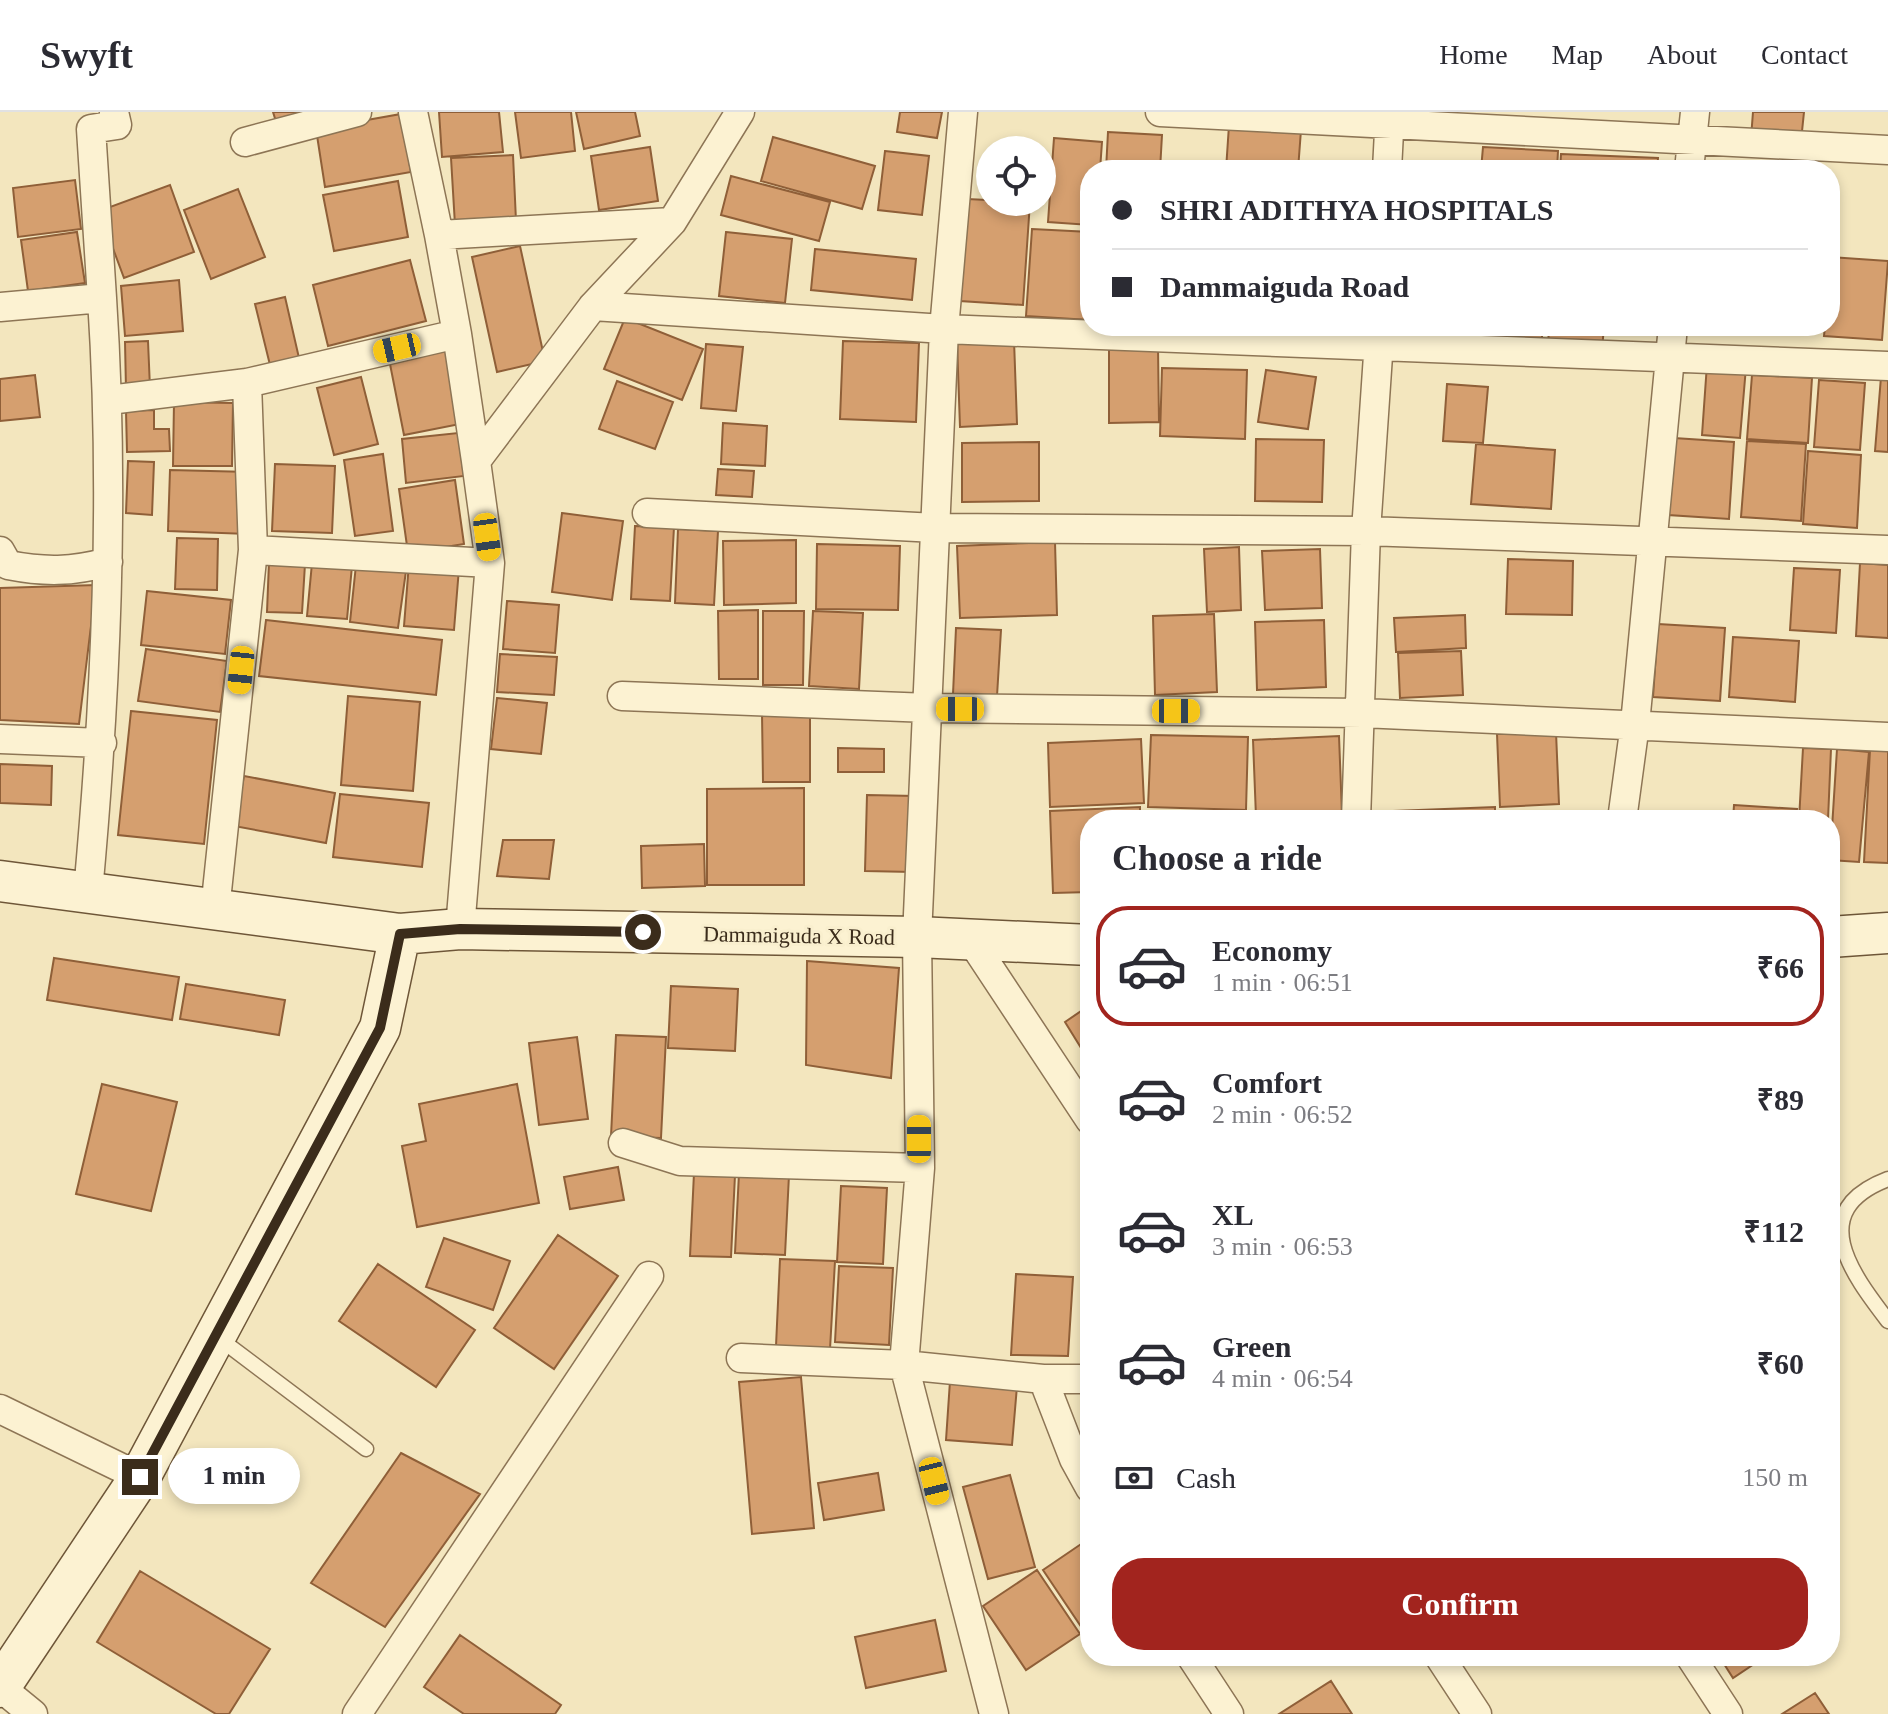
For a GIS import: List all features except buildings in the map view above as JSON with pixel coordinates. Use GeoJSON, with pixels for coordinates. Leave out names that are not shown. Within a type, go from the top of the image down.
{"type":"FeatureCollection","features":[{"type":"Feature","properties":{"kind":"street"},"geometry":{"type":"LineString","coordinates":[[88,892],[102,743],[109,400],[91,129],[117,125],[114,112]]}},
{"type":"Feature","properties":{"kind":"street"},"geometry":{"type":"LineString","coordinates":[[245,142],[357,112]]}},
{"type":"Feature","properties":{"kind":"street"},"geometry":{"type":"LineString","coordinates":[[413,112],[457,334],[490,563],[460,929]]}},
{"type":"Feature","properties":{"kind":"street"},"geometry":{"type":"LineString","coordinates":[[476,461],[593,306],[672,222],[740,112]]}},
{"type":"Feature","properties":{"kind":"street"},"geometry":{"type":"LineString","coordinates":[[963,112],[944,329],[917,937],[920,1168],[904,1365],[994,1714]]}},
{"type":"Feature","properties":{"kind":"street"},"geometry":{"type":"LineString","coordinates":[[1160,112],[1694,126],[1888,150]]}},
{"type":"Feature","properties":{"kind":"street"},"geometry":{"type":"LineString","coordinates":[[1388,160],[1390,119]]}},
{"type":"Feature","properties":{"kind":"street"},"geometry":{"type":"LineString","coordinates":[[1690,160],[1694,126]]}},
{"type":"Feature","properties":{"kind":"street"},"geometry":{"type":"LineString","coordinates":[[439,235],[672,222]]}},
{"type":"Feature","properties":{"kind":"street"},"geometry":{"type":"LineString","coordinates":[[0,307],[102,298]]}},
{"type":"Feature","properties":{"kind":"street"},"geometry":{"type":"LineString","coordinates":[[593,306],[944,329],[1080,331]]}},
{"type":"Feature","properties":{"kind":"street"},"geometry":{"type":"LineString","coordinates":[[109,400],[247,383],[457,334]]}},
{"type":"Feature","properties":{"kind":"street"},"geometry":{"type":"LineString","coordinates":[[1357,810],[1366,531],[1379,336]]}},
{"type":"Feature","properties":{"kind":"street"},"geometry":{"type":"LineString","coordinates":[[1392,336],[1670,357],[1888,366]]}},
{"type":"Feature","properties":{"kind":"street"},"geometry":{"type":"LineString","coordinates":[[1623,810],[1635,724],[1650,539],[1672,336]]}},
{"type":"Feature","properties":{"kind":"street"},"geometry":{"type":"LineString","coordinates":[[215,910],[253,550],[247,383]]}},
{"type":"Feature","properties":{"kind":"street"},"geometry":{"type":"LineString","coordinates":[[647,513],[936,528],[1366,531],[1888,550]]}},
{"type":"Feature","properties":{"kind":"street"},"geometry":{"type":"LineString","coordinates":[[253,550],[490,563]]}},
{"type":"Feature","properties":{"kind":"street"},"geometry":{"type":"LineString","coordinates":[[0,551],[8,565],[42,571],[77,570],[108,562]]}},
{"type":"Feature","properties":{"kind":"street"},"geometry":{"type":"LineString","coordinates":[[622,696],[929,708],[1362,713],[1888,737]]}},
{"type":"Feature","properties":{"kind":"street"},"geometry":{"type":"LineString","coordinates":[[0,739],[102,743]]}},
{"type":"Feature","properties":{"kind":"street","name":"Dammaiguda X Road"},"geometry":{"type":"LineString","coordinates":[[0,881],[400,934],[460,929],[917,937],[1080,945]]}},
{"type":"Feature","properties":{"kind":"street"},"geometry":{"type":"LineString","coordinates":[[1840,936],[1888,933]]}},
{"type":"Feature","properties":{"kind":"street"},"geometry":{"type":"LineString","coordinates":[[33,1714],[0,1687],[140,1477],[380,1028],[400,934]]}},
{"type":"Feature","properties":{"kind":"street"},"geometry":{"type":"LineString","coordinates":[[971,940],[1080,1105]]}},
{"type":"Feature","properties":{"kind":"street"},"geometry":{"type":"LineString","coordinates":[[623,1143],[680,1161],[920,1168]]}},
{"type":"Feature","properties":{"kind":"street"},"geometry":{"type":"LineString","coordinates":[[357,1714],[649,1276]]}},
{"type":"Feature","properties":{"kind":"street"},"geometry":{"type":"LineString","coordinates":[[741,1358],[904,1365],[1043,1379],[1080,1379]]}},
{"type":"Feature","properties":{"kind":"street"},"geometry":{"type":"LineString","coordinates":[[1043,1379],[1080,1470]]}},
{"type":"Feature","properties":{"kind":"street"},"geometry":{"type":"LineString","coordinates":[[0,1409],[140,1477]]}},
{"type":"Feature","properties":{"kind":"street"},"geometry":{"type":"LineString","coordinates":[[1198,1666],[1229,1714]]}},
{"type":"Feature","properties":{"kind":"street"},"geometry":{"type":"LineString","coordinates":[[1446,1666],[1477,1714]]}},
{"type":"Feature","properties":{"kind":"street"},"geometry":{"type":"LineString","coordinates":[[1697,1666],[1728,1714]]}},
{"type":"Feature","properties":{"kind":"lane"},"geometry":{"type":"LineString","coordinates":[[1888,1179],[1861,1195],[1841,1223],[1841,1249],[1855,1279],[1888,1321]]}},
{"type":"Feature","properties":{"kind":"lane"},"geometry":{"type":"LineString","coordinates":[[216,1336],[366,1449]]}},
{"type":"Feature","properties":{"kind":"route"},"geometry":{"type":"LineString","coordinates":[[140,1477],[380,1028],[400,934],[460,929],[643,932]]}}]}
